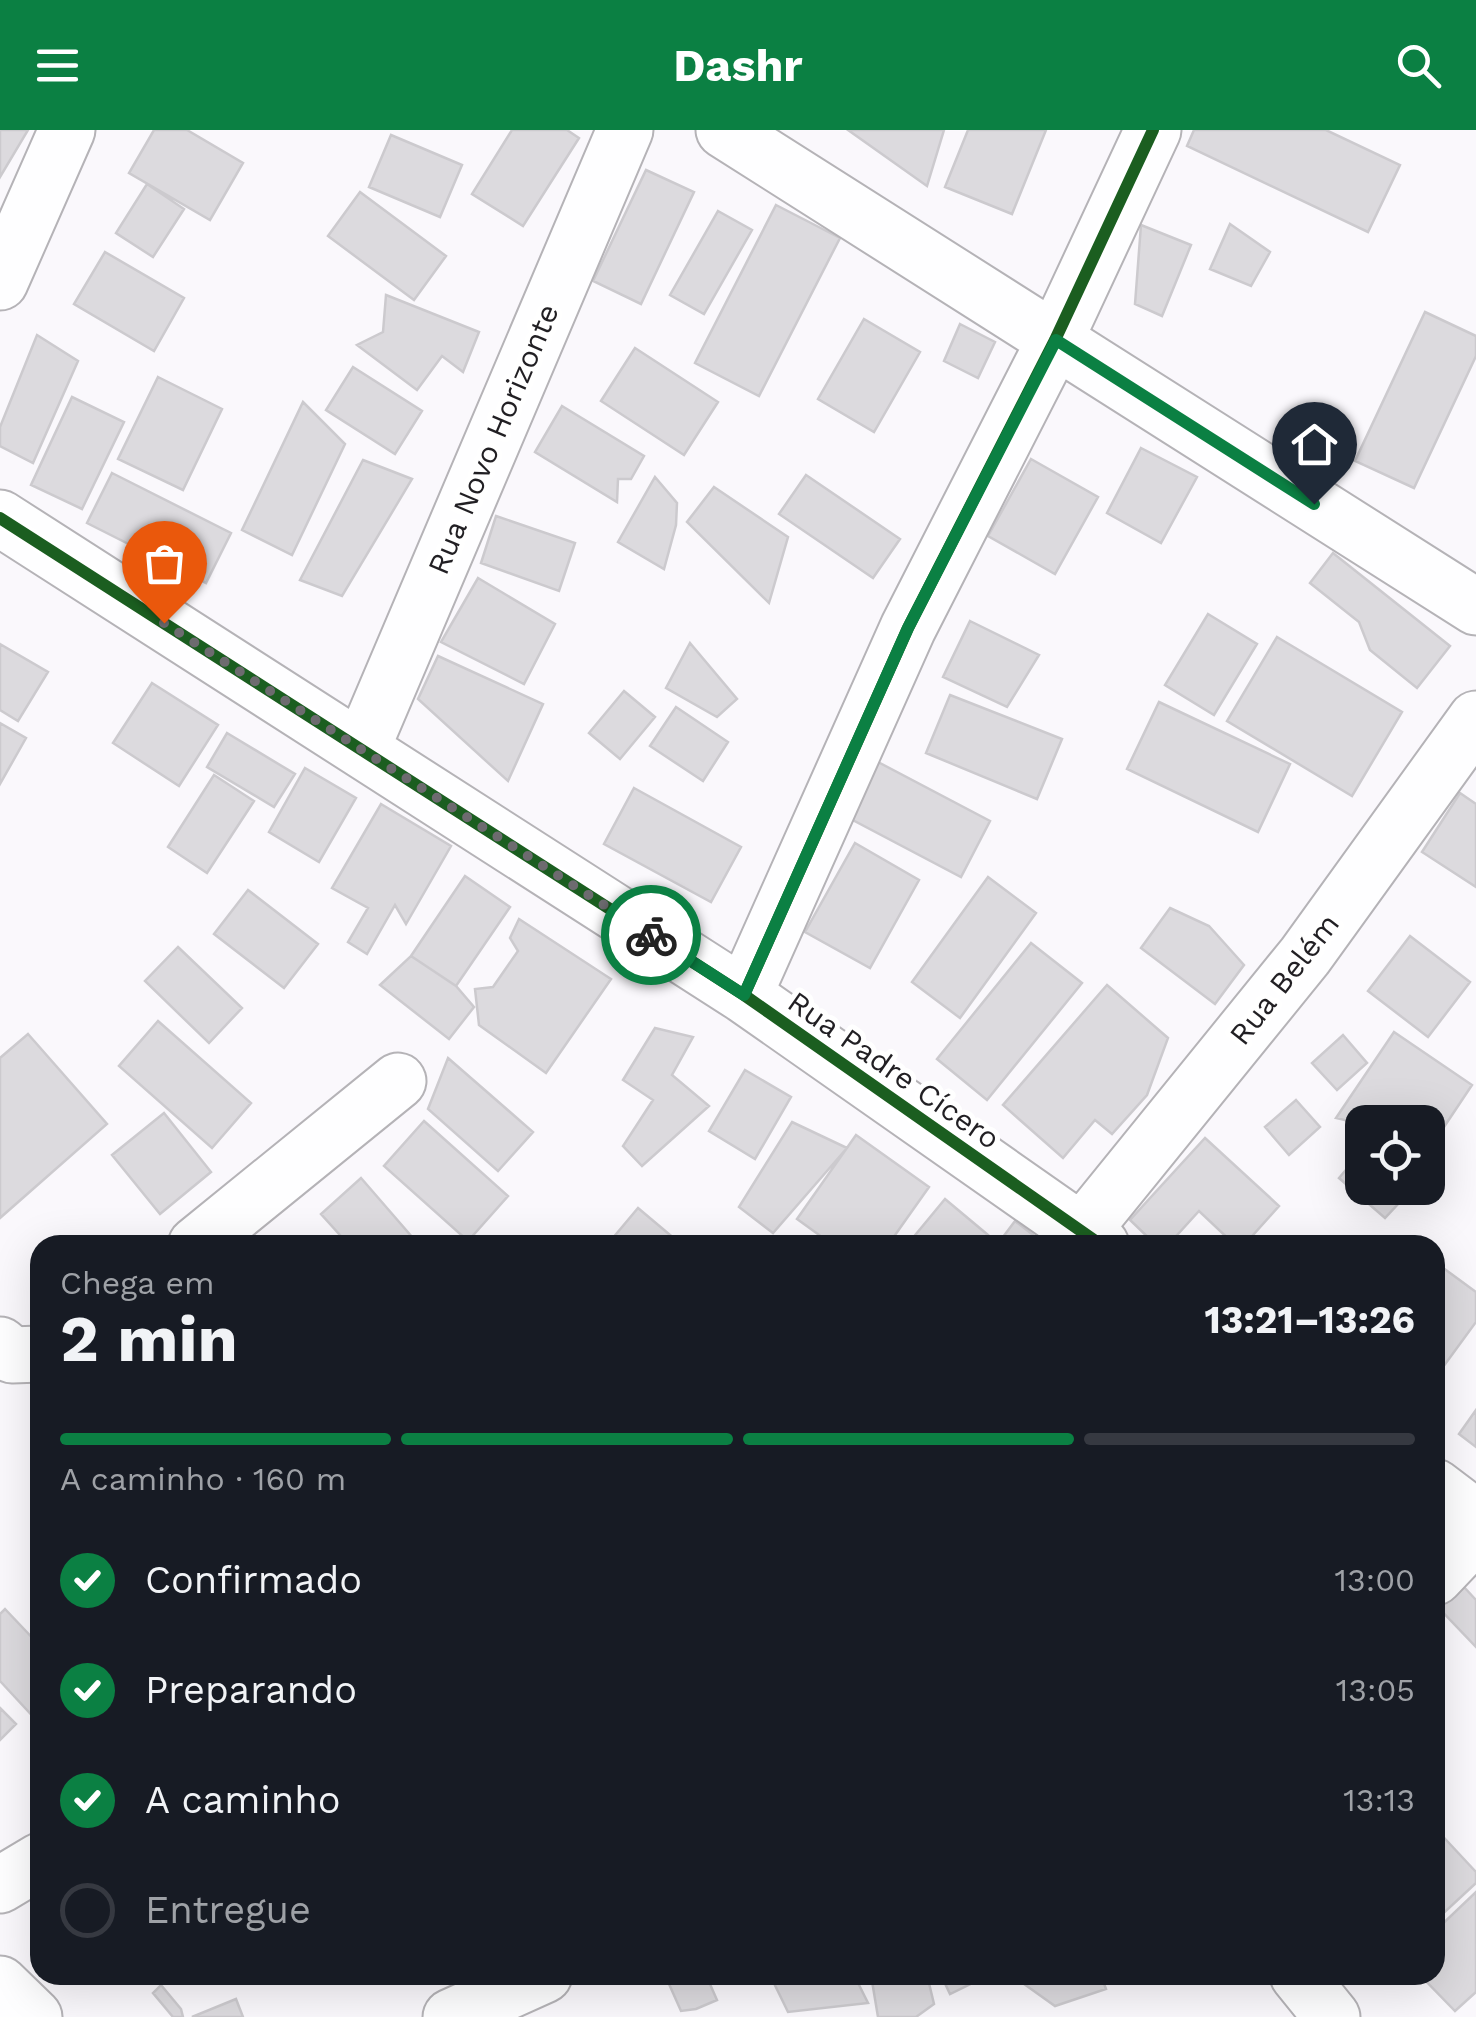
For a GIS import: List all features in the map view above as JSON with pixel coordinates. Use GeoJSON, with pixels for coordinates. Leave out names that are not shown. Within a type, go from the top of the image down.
{"type":"FeatureCollection","features":[{"type":"Feature","properties":{"kind":"street"},"geometry":{"type":"LineString","coordinates":[[0,282],[67,130]]}},
{"type":"Feature","properties":{"kind":"street","name":"Rua Novo Horizonte"},"geometry":{"type":"LineString","coordinates":[[362,748],[625,130]]}},
{"type":"Feature","properties":{"kind":"street"},"geometry":{"type":"LineString","coordinates":[[724,130],[1476,607]]}},
{"type":"Feature","properties":{"kind":"street"},"geometry":{"type":"LineString","coordinates":[[744,995],[908,628],[1056,340],[1154,130]]}},
{"type":"Feature","properties":{"kind":"street","name":"Rua Padre Cícero"},"geometry":{"type":"LineString","coordinates":[[0,518],[744,995],[1087,1235]]}},
{"type":"Feature","properties":{"kind":"street","name":"Rua Belém"},"geometry":{"type":"LineString","coordinates":[[1093,1235],[1305,956],[1476,719]]}},
{"type":"Feature","properties":{"kind":"street"},"geometry":{"type":"LineString","coordinates":[[208,1235],[398,1081]]}},
{"type":"Feature","properties":{"kind":"street"},"geometry":{"type":"LineString","coordinates":[[0,1345],[12,1356],[30,1355]]}},
{"type":"Feature","properties":{"kind":"street"},"geometry":{"type":"LineString","coordinates":[[1445,1495],[1476,1518]]}},
{"type":"Feature","properties":{"kind":"street"},"geometry":{"type":"LineString","coordinates":[[1445,1567],[1476,1534]]}},
{"type":"Feature","properties":{"kind":"street"},"geometry":{"type":"LineString","coordinates":[[0,1885],[30,1866]]}},
{"type":"Feature","properties":{"kind":"street"},"geometry":{"type":"LineString","coordinates":[[0,1984],[34,2017]]}},
{"type":"Feature","properties":{"kind":"street"},"geometry":{"type":"LineString","coordinates":[[451,2017],[522,1985]]}},
{"type":"Feature","properties":{"kind":"street"},"geometry":{"type":"LineString","coordinates":[[1306,1985],[1332,2017]]}},
{"type":"Feature","properties":{"kind":"building"},"geometry":{"type":"Polygon","coordinates":[[[0,130],[28,130],[0,177],[0,130]]]}},
{"type":"Feature","properties":{"kind":"building"},"geometry":{"type":"Polygon","coordinates":[[[154,130],[187,130],[243,163],[210,220],[129,173],[154,130]]]}},
{"type":"Feature","properties":{"kind":"building"},"geometry":{"type":"Polygon","coordinates":[[[512,130],[567,130],[579,138],[523,226],[472,194],[512,130]]]}},
{"type":"Feature","properties":{"kind":"building"},"geometry":{"type":"Polygon","coordinates":[[[848,130],[944,130],[927,186],[848,130]]]}},
{"type":"Feature","properties":{"kind":"building"},"geometry":{"type":"Polygon","coordinates":[[[968,130],[1046,130],[1012,214],[945,187],[968,130]]]}},
{"type":"Feature","properties":{"kind":"building"},"geometry":{"type":"Polygon","coordinates":[[[1194,130],[1326,130],[1400,165],[1368,232],[1187,146],[1194,130]]]}},
{"type":"Feature","properties":{"kind":"building"},"geometry":{"type":"Polygon","coordinates":[[[391,135],[462,165],[440,217],[369,187],[391,135]]]}},
{"type":"Feature","properties":{"kind":"building"},"geometry":{"type":"Polygon","coordinates":[[[646,170],[694,192],[641,304],[593,281],[646,170]]]}},
{"type":"Feature","properties":{"kind":"building"},"geometry":{"type":"Polygon","coordinates":[[[147,184],[184,209],[153,257],[116,233],[147,184]]]}},
{"type":"Feature","properties":{"kind":"building"},"geometry":{"type":"Polygon","coordinates":[[[360,192],[446,256],[414,300],[328,236],[360,192]]]}},
{"type":"Feature","properties":{"kind":"building"},"geometry":{"type":"Polygon","coordinates":[[[776,205],[840,238],[759,396],[695,363],[776,205]]]}},
{"type":"Feature","properties":{"kind":"building"},"geometry":{"type":"Polygon","coordinates":[[[718,211],[752,230],[704,314],[670,295],[718,211]]]}},
{"type":"Feature","properties":{"kind":"building"},"geometry":{"type":"Polygon","coordinates":[[[1230,224],[1270,252],[1251,286],[1210,269],[1230,224]]]}},
{"type":"Feature","properties":{"kind":"building"},"geometry":{"type":"Polygon","coordinates":[[[1141,225],[1191,245],[1162,316],[1135,304],[1141,225]]]}},
{"type":"Feature","properties":{"kind":"building"},"geometry":{"type":"Polygon","coordinates":[[[105,252],[184,298],[154,351],[74,304],[105,252]]]}},
{"type":"Feature","properties":{"kind":"building"},"geometry":{"type":"Polygon","coordinates":[[[386,295],[479,332],[463,372],[442,356],[417,390],[357,345],[383,332],[386,295]]]}},
{"type":"Feature","properties":{"kind":"building"},"geometry":{"type":"Polygon","coordinates":[[[1425,312],[1476,336],[1476,356],[1414,488],[1355,461],[1425,312]]]}},
{"type":"Feature","properties":{"kind":"building"},"geometry":{"type":"Polygon","coordinates":[[[864,319],[920,352],[874,432],[818,399],[864,319]]]}},
{"type":"Feature","properties":{"kind":"building"},"geometry":{"type":"Polygon","coordinates":[[[960,324],[995,342],[978,378],[944,361],[960,324]]]}},
{"type":"Feature","properties":{"kind":"building"},"geometry":{"type":"Polygon","coordinates":[[[37,335],[78,361],[33,463],[0,446],[0,427],[37,335]]]}},
{"type":"Feature","properties":{"kind":"building"},"geometry":{"type":"Polygon","coordinates":[[[635,348],[718,402],[684,455],[601,401],[635,348]]]}},
{"type":"Feature","properties":{"kind":"building"},"geometry":{"type":"Polygon","coordinates":[[[353,367],[422,411],[395,454],[326,410],[353,367]]]}},
{"type":"Feature","properties":{"kind":"building"},"geometry":{"type":"Polygon","coordinates":[[[158,377],[222,409],[183,490],[118,459],[158,377]]]}},
{"type":"Feature","properties":{"kind":"building"},"geometry":{"type":"Polygon","coordinates":[[[72,397],[124,422],[82,509],[31,485],[72,397]]]}},
{"type":"Feature","properties":{"kind":"building"},"geometry":{"type":"Polygon","coordinates":[[[303,402],[345,444],[292,555],[242,530],[303,402]]]}},
{"type":"Feature","properties":{"kind":"building"},"geometry":{"type":"Polygon","coordinates":[[[562,406],[644,456],[631,479],[618,479],[617,502],[535,452],[562,406]]]}},
{"type":"Feature","properties":{"kind":"building"},"geometry":{"type":"Polygon","coordinates":[[[1141,448],[1197,477],[1161,543],[1107,513],[1141,448]]]}},
{"type":"Feature","properties":{"kind":"building"},"geometry":{"type":"Polygon","coordinates":[[[1031,459],[1098,497],[1055,574],[988,536],[1031,459]]]}},
{"type":"Feature","properties":{"kind":"building"},"geometry":{"type":"Polygon","coordinates":[[[363,460],[412,479],[342,596],[300,580],[363,460]]]}},
{"type":"Feature","properties":{"kind":"building"},"geometry":{"type":"Polygon","coordinates":[[[112,473],[231,533],[206,583],[87,523],[112,473]]]}},
{"type":"Feature","properties":{"kind":"building"},"geometry":{"type":"Polygon","coordinates":[[[806,475],[900,539],[873,578],[779,514],[806,475]]]}},
{"type":"Feature","properties":{"kind":"building"},"geometry":{"type":"Polygon","coordinates":[[[655,477],[677,503],[676,525],[664,569],[618,542],[655,477]]]}},
{"type":"Feature","properties":{"kind":"building"},"geometry":{"type":"Polygon","coordinates":[[[714,487],[788,537],[769,603],[687,522],[714,487]]]}},
{"type":"Feature","properties":{"kind":"building"},"geometry":{"type":"Polygon","coordinates":[[[496,516],[575,543],[559,591],[481,563],[496,516]]]}},
{"type":"Feature","properties":{"kind":"building"},"geometry":{"type":"Polygon","coordinates":[[[1333,553],[1450,646],[1417,688],[1370,650],[1359,622],[1310,583],[1333,553]]]}},
{"type":"Feature","properties":{"kind":"building"},"geometry":{"type":"Polygon","coordinates":[[[478,578],[555,624],[524,684],[441,642],[478,578]]]}},
{"type":"Feature","properties":{"kind":"building"},"geometry":{"type":"Polygon","coordinates":[[[1208,614],[1257,644],[1214,715],[1165,685],[1208,614]]]}},
{"type":"Feature","properties":{"kind":"building"},"geometry":{"type":"Polygon","coordinates":[[[970,621],[1039,655],[1007,707],[943,677],[970,621]]]}},
{"type":"Feature","properties":{"kind":"building"},"geometry":{"type":"Polygon","coordinates":[[[1277,637],[1402,712],[1352,796],[1227,721],[1277,637]]]}},
{"type":"Feature","properties":{"kind":"building"},"geometry":{"type":"Polygon","coordinates":[[[690,643],[737,699],[717,717],[666,688],[690,643]]]}},
{"type":"Feature","properties":{"kind":"building"},"geometry":{"type":"Polygon","coordinates":[[[0,644],[48,672],[18,721],[0,710],[0,644]]]}},
{"type":"Feature","properties":{"kind":"building"},"geometry":{"type":"Polygon","coordinates":[[[438,656],[543,704],[508,781],[418,699],[438,656]]]}},
{"type":"Feature","properties":{"kind":"building"},"geometry":{"type":"Polygon","coordinates":[[[152,683],[218,725],[179,786],[113,743],[152,683]]]}},
{"type":"Feature","properties":{"kind":"building"},"geometry":{"type":"Polygon","coordinates":[[[624,691],[655,717],[620,759],[589,733],[624,691]]]}},
{"type":"Feature","properties":{"kind":"building"},"geometry":{"type":"Polygon","coordinates":[[[950,695],[1062,739],[1037,799],[926,753],[950,695]]]}},
{"type":"Feature","properties":{"kind":"building"},"geometry":{"type":"Polygon","coordinates":[[[1159,702],[1290,764],[1258,832],[1127,769],[1159,702]]]}},
{"type":"Feature","properties":{"kind":"building"},"geometry":{"type":"Polygon","coordinates":[[[676,707],[728,742],[703,781],[650,746],[676,707]]]}},
{"type":"Feature","properties":{"kind":"building"},"geometry":{"type":"Polygon","coordinates":[[[0,723],[26,738],[0,784],[0,723]]]}},
{"type":"Feature","properties":{"kind":"building"},"geometry":{"type":"Polygon","coordinates":[[[227,733],[295,774],[274,807],[207,767],[227,733]]]}},
{"type":"Feature","properties":{"kind":"building"},"geometry":{"type":"Polygon","coordinates":[[[876,761],[990,821],[961,877],[847,817],[876,761]]]}},
{"type":"Feature","properties":{"kind":"building"},"geometry":{"type":"Polygon","coordinates":[[[305,768],[356,798],[319,862],[269,832],[305,768]]]}},
{"type":"Feature","properties":{"kind":"building"},"geometry":{"type":"Polygon","coordinates":[[[214,775],[254,801],[207,873],[168,847],[214,775]]]}},
{"type":"Feature","properties":{"kind":"building"},"geometry":{"type":"Polygon","coordinates":[[[634,788],[741,847],[711,902],[604,844],[634,788]]]}},
{"type":"Feature","properties":{"kind":"building"},"geometry":{"type":"Polygon","coordinates":[[[1460,793],[1476,804],[1476,887],[1422,852],[1460,793]]]}},
{"type":"Feature","properties":{"kind":"building"},"geometry":{"type":"Polygon","coordinates":[[[381,804],[451,846],[406,924],[395,905],[367,954],[348,942],[368,908],[332,888],[381,804]]]}},
{"type":"Feature","properties":{"kind":"building"},"geometry":{"type":"Polygon","coordinates":[[[855,843],[919,880],[870,968],[805,932],[855,843]]]}},
{"type":"Feature","properties":{"kind":"building"},"geometry":{"type":"Polygon","coordinates":[[[465,876],[510,907],[456,986],[411,956],[465,876]]]}},
{"type":"Feature","properties":{"kind":"building"},"geometry":{"type":"Polygon","coordinates":[[[988,877],[1036,913],[960,1018],[912,982],[988,877]]]}},
{"type":"Feature","properties":{"kind":"building"},"geometry":{"type":"Polygon","coordinates":[[[248,890],[318,944],[284,988],[214,934],[248,890]]]}},
{"type":"Feature","properties":{"kind":"building"},"geometry":{"type":"Polygon","coordinates":[[[1170,908],[1209,926],[1244,965],[1215,1004],[1141,948],[1170,908]]]}},
{"type":"Feature","properties":{"kind":"building"},"geometry":{"type":"Polygon","coordinates":[[[519,919],[611,979],[546,1073],[479,1025],[475,989],[493,987],[518,951],[510,938],[519,919]]]}},
{"type":"Feature","properties":{"kind":"building"},"geometry":{"type":"Polygon","coordinates":[[[1410,936],[1470,982],[1428,1037],[1368,991],[1410,936]]]}},
{"type":"Feature","properties":{"kind":"building"},"geometry":{"type":"Polygon","coordinates":[[[1031,943],[1082,983],[987,1100],[937,1059],[1031,943]]]}},
{"type":"Feature","properties":{"kind":"building"},"geometry":{"type":"Polygon","coordinates":[[[178,947],[242,1008],[209,1043],[145,981],[178,947]]]}},
{"type":"Feature","properties":{"kind":"building"},"geometry":{"type":"Polygon","coordinates":[[[411,956],[456,986],[474,1007],[449,1039],[380,985],[411,956]]]}},
{"type":"Feature","properties":{"kind":"building"},"geometry":{"type":"Polygon","coordinates":[[[1107,985],[1168,1038],[1147,1095],[1112,1134],[1095,1120],[1063,1158],[1003,1105],[1107,985]]]}},
{"type":"Feature","properties":{"kind":"building"},"geometry":{"type":"Polygon","coordinates":[[[158,1021],[251,1103],[212,1148],[119,1066],[158,1021]]]}},
{"type":"Feature","properties":{"kind":"building"},"geometry":{"type":"Polygon","coordinates":[[[655,1028],[693,1037],[672,1075],[709,1106],[642,1166],[623,1146],[653,1100],[623,1080],[655,1028]]]}},
{"type":"Feature","properties":{"kind":"building"},"geometry":{"type":"Polygon","coordinates":[[[1394,1032],[1472,1085],[1445,1126],[1445,1105],[1345,1105],[1345,1120],[1336,1118],[1394,1032]]]}},
{"type":"Feature","properties":{"kind":"building"},"geometry":{"type":"Polygon","coordinates":[[[28,1034],[107,1124],[0,1218],[0,1058],[28,1034]]]}},
{"type":"Feature","properties":{"kind":"building"},"geometry":{"type":"Polygon","coordinates":[[[1343,1035],[1367,1063],[1337,1090],[1312,1063],[1343,1035]]]}},
{"type":"Feature","properties":{"kind":"building"},"geometry":{"type":"Polygon","coordinates":[[[448,1058],[533,1132],[498,1171],[428,1109],[448,1058]]]}},
{"type":"Feature","properties":{"kind":"building"},"geometry":{"type":"Polygon","coordinates":[[[745,1070],[791,1097],[755,1159],[709,1131],[745,1070]]]}},
{"type":"Feature","properties":{"kind":"building"},"geometry":{"type":"Polygon","coordinates":[[[1296,1100],[1320,1127],[1289,1155],[1265,1127],[1296,1100]]]}},
{"type":"Feature","properties":{"kind":"building"},"geometry":{"type":"Polygon","coordinates":[[[164,1113],[211,1172],[160,1214],[112,1155],[164,1113]]]}},
{"type":"Feature","properties":{"kind":"building"},"geometry":{"type":"Polygon","coordinates":[[[424,1121],[508,1196],[473,1235],[461,1235],[384,1166],[424,1121]]]}},
{"type":"Feature","properties":{"kind":"building"},"geometry":{"type":"Polygon","coordinates":[[[792,1122],[847,1148],[773,1233],[739,1207],[792,1122]]]}},
{"type":"Feature","properties":{"kind":"building"},"geometry":{"type":"Polygon","coordinates":[[[856,1135],[929,1187],[895,1235],[819,1235],[797,1219],[856,1135]]]}},
{"type":"Feature","properties":{"kind":"building"},"geometry":{"type":"Polygon","coordinates":[[[1205,1138],[1279,1206],[1253,1235],[1224,1235],[1199,1211],[1177,1235],[1146,1235],[1130,1220],[1205,1138]]]}},
{"type":"Feature","properties":{"kind":"building"},"geometry":{"type":"Polygon","coordinates":[[[361,1178],[410,1235],[340,1235],[321,1214],[361,1178]]]}},
{"type":"Feature","properties":{"kind":"building"},"geometry":{"type":"Polygon","coordinates":[[[945,1199],[988,1235],[915,1235],[945,1199]]]}},
{"type":"Feature","properties":{"kind":"building"},"geometry":{"type":"Polygon","coordinates":[[[1370,1205],[1397,1205],[1385,1218],[1370,1205]]]}},
{"type":"Feature","properties":{"kind":"building"},"geometry":{"type":"Polygon","coordinates":[[[638,1208],[670,1235],[615,1235],[638,1208]]]}},
{"type":"Feature","properties":{"kind":"building"},"geometry":{"type":"Polygon","coordinates":[[[1015,1221],[1033,1235],[1004,1235],[1015,1221]]]}},
{"type":"Feature","properties":{"kind":"building"},"geometry":{"type":"Polygon","coordinates":[[[1445,1269],[1476,1292],[1476,1322],[1445,1364],[1445,1269]]]}},
{"type":"Feature","properties":{"kind":"building"},"geometry":{"type":"Polygon","coordinates":[[[1476,1410],[1476,1447],[1459,1434],[1476,1410]]]}},
{"type":"Feature","properties":{"kind":"building"},"geometry":{"type":"Polygon","coordinates":[[[1464,1587],[1476,1600],[1476,1647],[1445,1614],[1445,1598],[1464,1587]]]}},
{"type":"Feature","properties":{"kind":"building"},"geometry":{"type":"Polygon","coordinates":[[[5,1609],[30,1635],[30,1713],[0,1681],[0,1614],[5,1609]]]}},
{"type":"Feature","properties":{"kind":"building"},"geometry":{"type":"Polygon","coordinates":[[[0,1708],[16,1724],[0,1740],[0,1708]]]}},
{"type":"Feature","properties":{"kind":"building"},"geometry":{"type":"Polygon","coordinates":[[[1445,1839],[1476,1872],[1476,1883],[1445,1912],[1445,1839]]]}},
{"type":"Feature","properties":{"kind":"building"},"geometry":{"type":"Polygon","coordinates":[[[1476,1892],[1476,1992],[1455,2011],[1430,1985],[1445,1985],[1445,1921],[1476,1892]]]}},
{"type":"Feature","properties":{"kind":"building"},"geometry":{"type":"Polygon","coordinates":[[[161,1985],[183,2017],[173,2017],[153,1993],[161,1985]]]}},
{"type":"Feature","properties":{"kind":"building"},"geometry":{"type":"Polygon","coordinates":[[[669,1985],[710,1985],[717,2000],[681,2011],[669,1985]]]}},
{"type":"Feature","properties":{"kind":"building"},"geometry":{"type":"Polygon","coordinates":[[[775,1985],[859,1985],[868,2003],[788,2012],[775,1985]]]}},
{"type":"Feature","properties":{"kind":"building"},"geometry":{"type":"Polygon","coordinates":[[[873,1985],[929,1985],[934,2004],[916,2017],[878,2017],[873,1985]]]}},
{"type":"Feature","properties":{"kind":"building"},"geometry":{"type":"Polygon","coordinates":[[[946,1985],[968,1985],[950,1994],[946,1985]]]}},
{"type":"Feature","properties":{"kind":"building"},"geometry":{"type":"Polygon","coordinates":[[[1025,1985],[1105,1985],[1106,1989],[1055,2006],[1025,1985]]]}},
{"type":"Feature","properties":{"kind":"building"},"geometry":{"type":"Polygon","coordinates":[[[236,1999],[243,2017],[192,2017],[236,1999]]]}},
{"type":"Feature","properties":{"kind":"cycle path"},"geometry":{"type":"LineString","coordinates":[[744,995],[908,628],[1055,340],[1153,130]]}},
{"type":"Feature","properties":{"kind":"cycle path"},"geometry":{"type":"LineString","coordinates":[[0,518],[744,995],[1087,1235]]}},
{"type":"Feature","properties":{"kind":"way so far"},"geometry":{"type":"LineString","coordinates":[[164,623],[651,935]]}},
{"type":"Feature","properties":{"kind":"route"},"geometry":{"type":"LineString","coordinates":[[651,935],[744,995],[908,628],[1056,340],[1314,504]]}}]}
